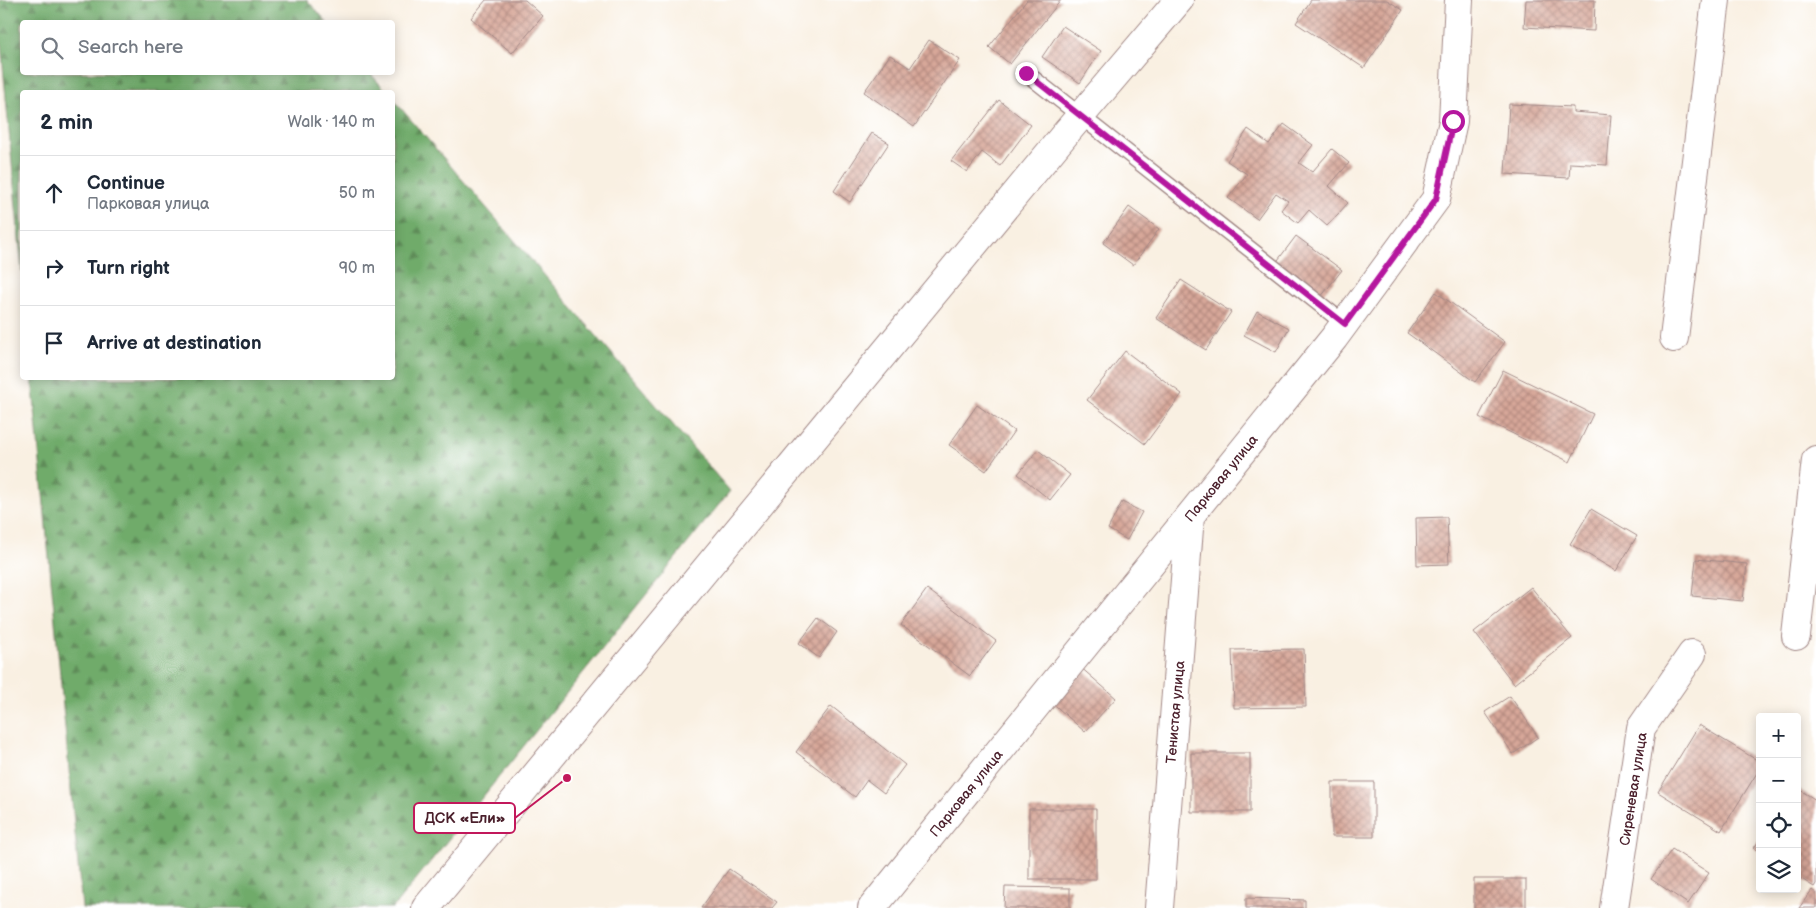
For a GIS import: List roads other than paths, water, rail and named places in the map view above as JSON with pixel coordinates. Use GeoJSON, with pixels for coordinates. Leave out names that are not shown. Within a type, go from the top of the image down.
{"type":"FeatureCollection","features":[{"type":"Feature","properties":{"kind":"street"},"geometry":{"type":"LineString","coordinates":[[426,908],[1080,116],[1179,0]]}},
{"type":"Feature","properties":{"kind":"street","name":"Парковая улица"},"geometry":{"type":"LineString","coordinates":[[872,908],[1345,324],[1436,199],[1453,121],[1459,0]]}},
{"type":"Feature","properties":{"kind":"street"},"geometry":{"type":"LineString","coordinates":[[1674,338],[1716,0]]}},
{"type":"Feature","properties":{"kind":"street"},"geometry":{"type":"LineString","coordinates":[[1796,636],[1816,460]]}},
{"type":"Feature","properties":{"kind":"street","name":"Тенистая улица"},"geometry":{"type":"LineString","coordinates":[[1159,908],[1190,516]]}},
{"type":"Feature","properties":{"kind":"street","name":"Сиреневая улица"},"geometry":{"type":"LineString","coordinates":[[1618,906],[1641,728],[1692,654]]}},
{"type":"Feature","properties":{"kind":"lane"},"geometry":{"type":"LineString","coordinates":[[1026,73],[1345,324]]}},
{"type":"Feature","properties":{"kind":"place","name":"ДСК «Ели»"},"geometry":{"type":"Point","coordinates":[567,778]}}]}
